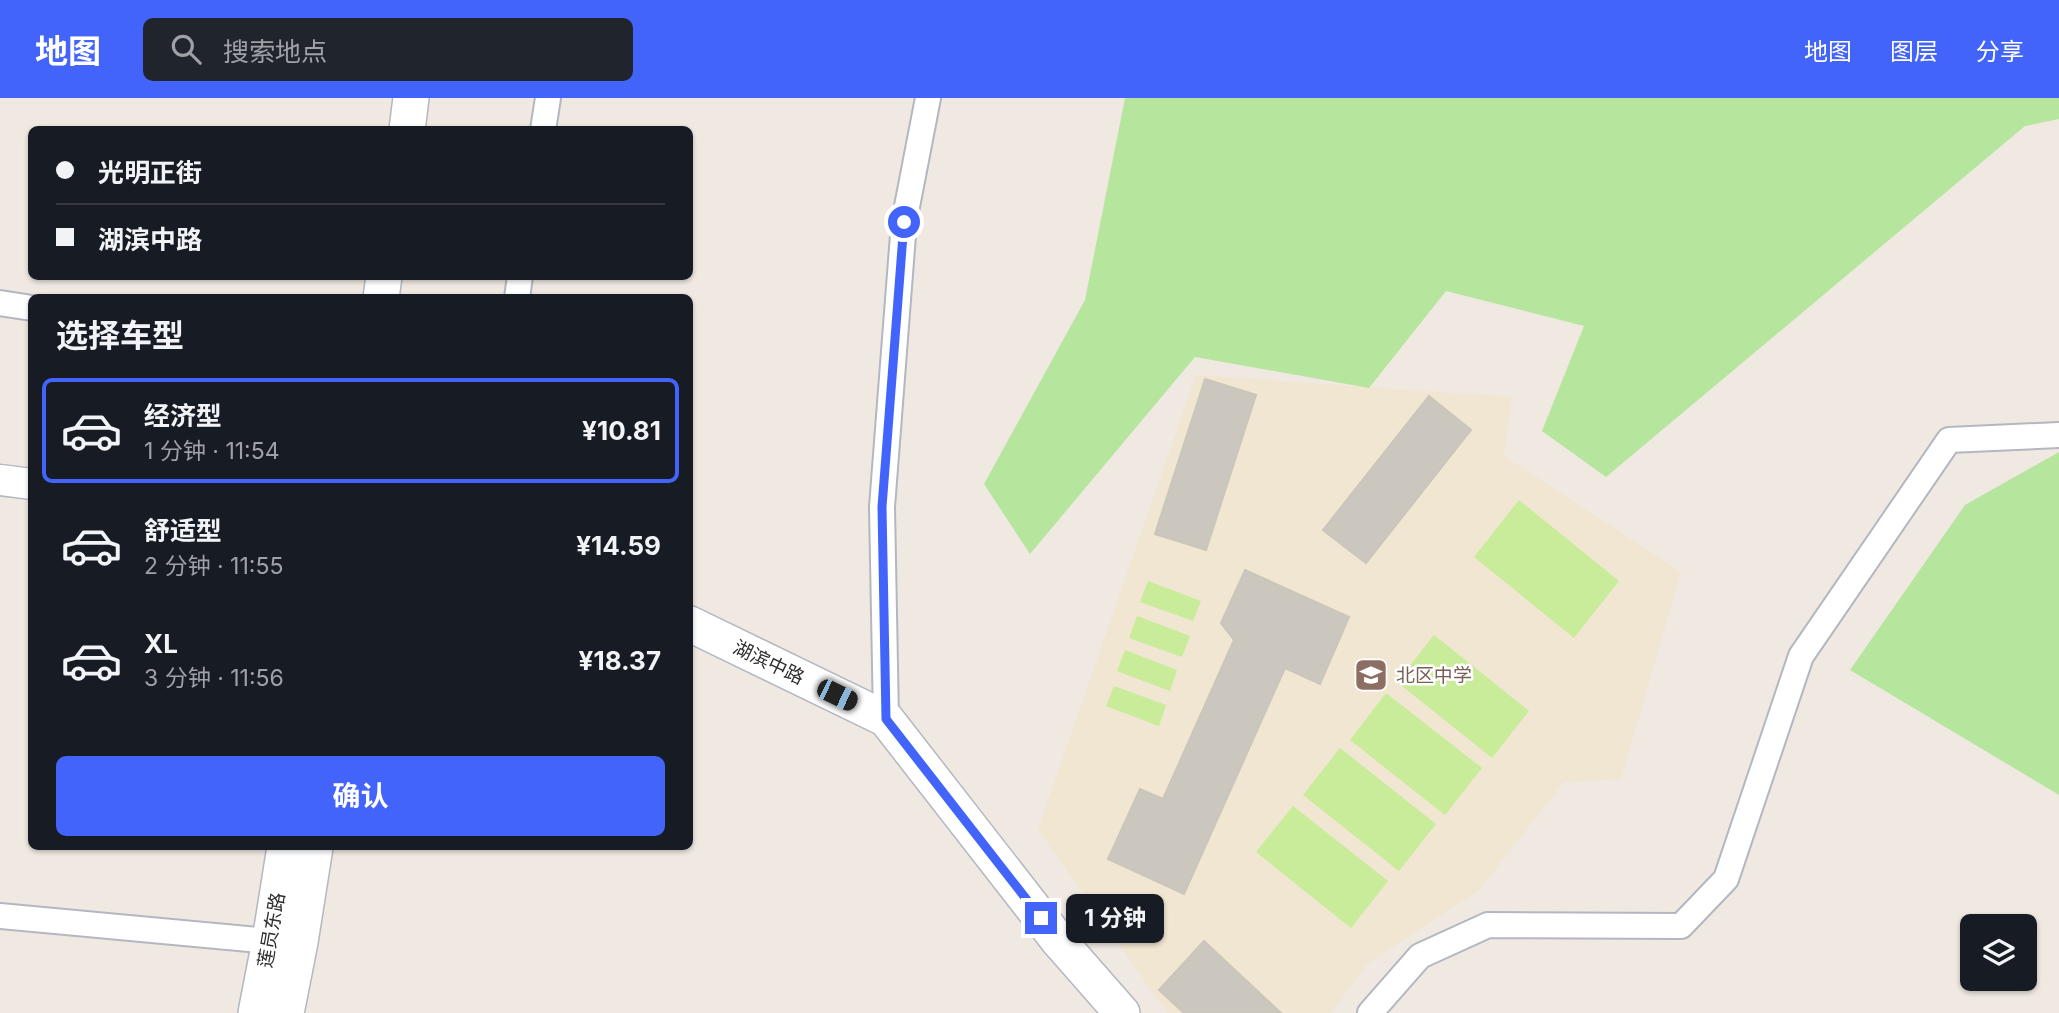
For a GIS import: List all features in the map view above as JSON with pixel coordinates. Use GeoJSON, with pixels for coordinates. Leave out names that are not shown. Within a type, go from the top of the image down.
{"type":"FeatureCollection","features":[{"type":"Feature","properties":{"kind":"main road"},"geometry":{"type":"LineString","coordinates":[[408,126],[411,98]]}},
{"type":"Feature","properties":{"kind":"main road","name":"湖滨中路"},"geometry":{"type":"LineString","coordinates":[[693,625],[886,719],[1058,940],[1122,1013]]}},
{"type":"Feature","properties":{"kind":"main road","name":"莲员东路"},"geometry":{"type":"LineString","coordinates":[[256,1013],[285,850]]}},
{"type":"Feature","properties":{"kind":"main road","name":"莲员东路"},"geometry":{"type":"LineString","coordinates":[[286,1013],[315,850]]}},
{"type":"Feature","properties":{"kind":"street"},"geometry":{"type":"LineString","coordinates":[[544,126],[548,98]]}},
{"type":"Feature","properties":{"kind":"street"},"geometry":{"type":"LineString","coordinates":[[886,719],[882,507],[904,222],[928,98]]}},
{"type":"Feature","properties":{"kind":"street"},"geometry":{"type":"LineString","coordinates":[[0,303],[28,307]]}},
{"type":"Feature","properties":{"kind":"street"},"geometry":{"type":"LineString","coordinates":[[1370,1013],[1420,956],[1488,925],[1681,926],[1726,879],[1801,656],[1949,440],[2059,435]]}},
{"type":"Feature","properties":{"kind":"street"},"geometry":{"type":"LineString","coordinates":[[0,480],[28,484]]}},
{"type":"Feature","properties":{"kind":"street"},"geometry":{"type":"LineString","coordinates":[[0,916],[270,941]]}},
{"type":"Feature","properties":{"kind":"shaded area","name":"北区中学"},"geometry":{"type":"Polygon","coordinates":[[[1196,375],[1512,397],[1504,456],[1681,572],[1621,779],[1564,782],[1479,890],[1368,963],[1331,1013],[1167,1013],[1038,829],[1196,375]]]}},
{"type":"Feature","properties":{"kind":"green space"},"geometry":{"type":"Polygon","coordinates":[[[1125,98],[2059,98],[2059,119],[2025,126],[1606,477],[1542,431],[1584,326],[1446,291],[1369,388],[1195,357],[1030,554],[984,484],[1085,300],[1125,98]]]}},
{"type":"Feature","properties":{"kind":"green space"},"geometry":{"type":"Polygon","coordinates":[[[2059,452],[2059,795],[1850,670],[1965,505],[2059,452]]]}},
{"type":"Feature","properties":{"kind":"green space"},"geometry":{"type":"Polygon","coordinates":[[[1519,500],[1619,581],[1574,638],[1474,557],[1519,500]]]}},
{"type":"Feature","properties":{"kind":"green space"},"geometry":{"type":"Polygon","coordinates":[[[1148,581],[1201,601],[1193,621],[1140,602],[1148,581]]]}},
{"type":"Feature","properties":{"kind":"green space"},"geometry":{"type":"Polygon","coordinates":[[[1137,616],[1190,636],[1182,657],[1129,638],[1137,616]]]}},
{"type":"Feature","properties":{"kind":"green space"},"geometry":{"type":"Polygon","coordinates":[[[1434,635],[1529,711],[1492,758],[1397,682],[1434,635]]]}},
{"type":"Feature","properties":{"kind":"green space"},"geometry":{"type":"Polygon","coordinates":[[[1125,650],[1177,670],[1170,691],[1117,671],[1125,650]]]}},
{"type":"Feature","properties":{"kind":"green space"},"geometry":{"type":"Polygon","coordinates":[[[1114,686],[1166,705],[1159,726],[1106,706],[1114,686]]]}},
{"type":"Feature","properties":{"kind":"green space"},"geometry":{"type":"Polygon","coordinates":[[[1386,693],[1482,768],[1445,815],[1350,740],[1386,693]]]}},
{"type":"Feature","properties":{"kind":"green space"},"geometry":{"type":"Polygon","coordinates":[[[1340,748],[1436,824],[1399,871],[1303,795],[1340,748]]]}},
{"type":"Feature","properties":{"kind":"green space"},"geometry":{"type":"Polygon","coordinates":[[[1293,806],[1388,881],[1351,928],[1256,852],[1293,806]]]}},
{"type":"Feature","properties":{"kind":"building"},"geometry":{"type":"Polygon","coordinates":[[[1205,379],[1256,395],[1206,550],[1155,534],[1205,379]]]}},
{"type":"Feature","properties":{"kind":"building"},"geometry":{"type":"Polygon","coordinates":[[[1429,396],[1471,430],[1366,563],[1323,530],[1429,396]]]}},
{"type":"Feature","properties":{"kind":"building"},"geometry":{"type":"Polygon","coordinates":[[[1245,570],[1349,617],[1320,684],[1285,668],[1184,894],[1108,859],[1140,789],[1163,799],[1234,640],[1221,623],[1245,570]]]}},
{"type":"Feature","properties":{"kind":"building"},"geometry":{"type":"Polygon","coordinates":[[[1204,941],[1281,1013],[1184,1013],[1159,990],[1204,941]]]}},
{"type":"Feature","properties":{"kind":"place","name":"北区中学"},"geometry":{"type":"Point","coordinates":[1371,675]}},
{"type":"Feature","properties":{"kind":"route"},"geometry":{"type":"LineString","coordinates":[[904,222],[882,507],[886,719],[1041,918]]}}]}
